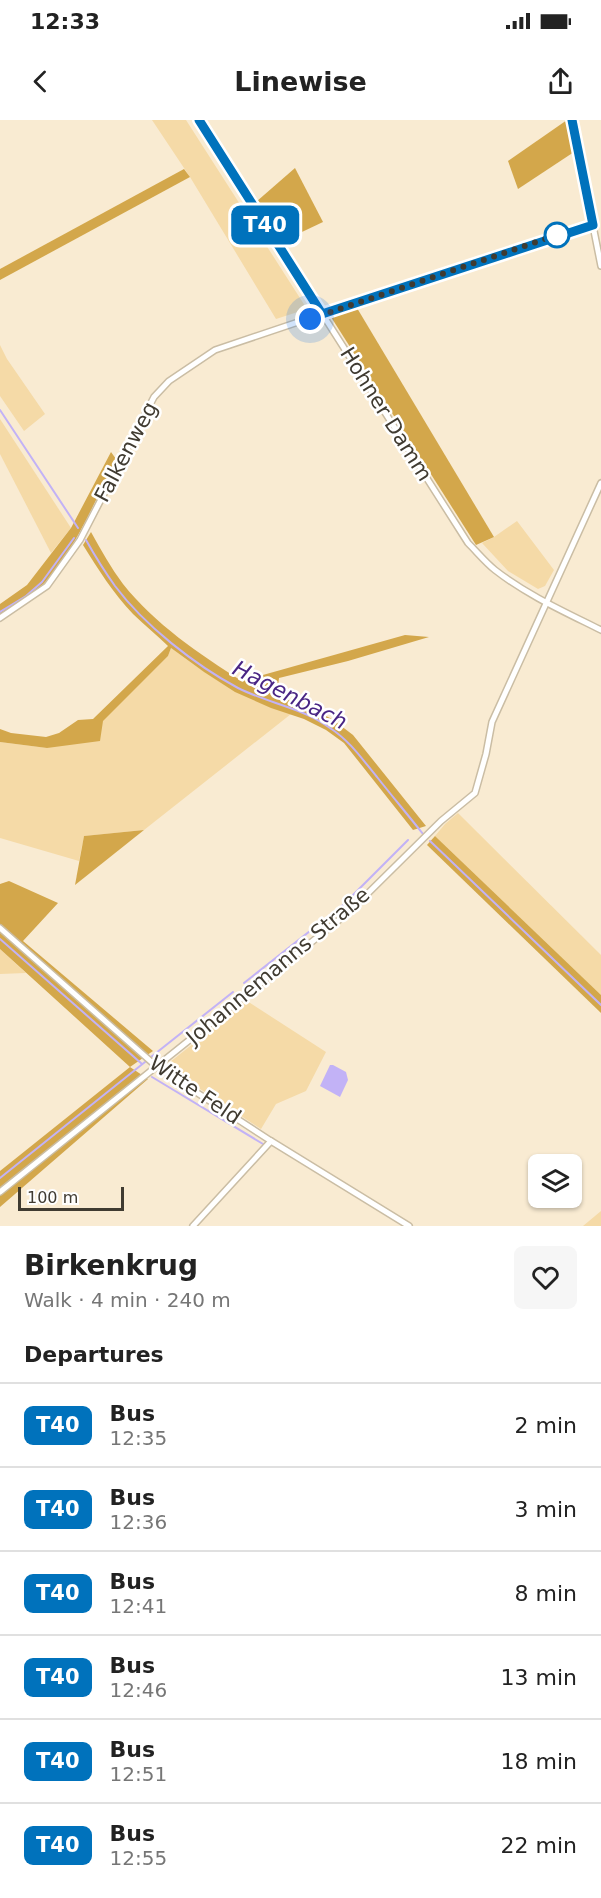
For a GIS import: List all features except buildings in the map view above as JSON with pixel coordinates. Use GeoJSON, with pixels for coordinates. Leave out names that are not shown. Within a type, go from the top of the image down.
{"type":"FeatureCollection","features":[{"type":"Feature","properties":{"kind":"street","name":"Hohner Damm"},"geometry":{"type":"LineString","coordinates":[[199,120],[468,543],[493,568],[517,586],[601,630]]}},
{"type":"Feature","properties":{"kind":"street"},"geometry":{"type":"LineString","coordinates":[[572,120],[601,266]]}},
{"type":"Feature","properties":{"kind":"street","name":"Falkenweg"},"geometry":{"type":"LineString","coordinates":[[0,618],[47,586],[80,540],[154,397],[169,381],[215,350],[593,225]]}},
{"type":"Feature","properties":{"kind":"street","name":"Johannemanns Straße"},"geometry":{"type":"LineString","coordinates":[[0,1192],[348,912],[441,820],[475,793],[492,722],[601,483]]}},
{"type":"Feature","properties":{"kind":"street","name":"Witte Feld"},"geometry":{"type":"LineString","coordinates":[[0,928],[156,1066],[271,1141],[410,1226]]}},
{"type":"Feature","properties":{"kind":"street"},"geometry":{"type":"LineString","coordinates":[[193,1226],[271,1141]]}},
{"type":"Feature","properties":{"kind":"shaded area"},"geometry":{"type":"Polygon","coordinates":[[[152,120],[186,120],[307,309],[276,319],[190,177],[152,120]]]}},
{"type":"Feature","properties":{"kind":"shaded area"},"geometry":{"type":"Polygon","coordinates":[[[567,120],[574,152],[518,189],[508,161],[567,120]]]}},
{"type":"Feature","properties":{"kind":"shaded area"},"geometry":{"type":"Polygon","coordinates":[[[295,168],[323,222],[285,240],[256,202],[295,168]]]}},
{"type":"Feature","properties":{"kind":"shaded area"},"geometry":{"type":"Polygon","coordinates":[[[184,169],[190,177],[0,280],[0,269],[184,169]]]}},
{"type":"Feature","properties":{"kind":"shaded area"},"geometry":{"type":"Polygon","coordinates":[[[357,308],[494,537],[476,545],[331,317],[357,308]]]}},
{"type":"Feature","properties":{"kind":"shaded area"},"geometry":{"type":"Polygon","coordinates":[[[0,345],[45,414],[24,431],[0,396],[0,345]]]}},
{"type":"Feature","properties":{"kind":"shaded area"},"geometry":{"type":"Polygon","coordinates":[[[0,419],[71,528],[51,553],[0,454],[0,419]]]}},
{"type":"Feature","properties":{"kind":"shaded area"},"geometry":{"type":"Polygon","coordinates":[[[111,452],[116,459],[79,534],[56,570],[28,598],[0,614],[0,604],[27,585],[71,528],[111,452]]]}},
{"type":"Feature","properties":{"kind":"shaded area"},"geometry":{"type":"Polygon","coordinates":[[[517,521],[554,570],[545,586],[538,589],[508,571],[482,543],[517,521]]]}},
{"type":"Feature","properties":{"kind":"shaded area"},"geometry":{"type":"Polygon","coordinates":[[[91,532],[123,584],[149,612],[194,649],[242,681],[405,635],[429,637],[279,678],[277,696],[308,707],[332,719],[353,735],[426,826],[413,830],[344,743],[326,730],[235,692],[171,648],[168,656],[103,721],[100,741],[47,748],[0,742],[0,729],[11,733],[46,737],[59,733],[78,720],[93,719],[168,646],[133,614],[100,572],[83,545],[91,532]]]}},
{"type":"Feature","properties":{"kind":"shaded area"},"geometry":{"type":"Polygon","coordinates":[[[171,648],[228,686],[257,701],[291,714],[144,830],[84,836],[79,861],[0,838],[0,742],[47,748],[102,721],[168,656],[171,648]]]}},
{"type":"Feature","properties":{"kind":"shaded area"},"geometry":{"type":"Polygon","coordinates":[[[458,813],[601,955],[601,995],[435,836],[458,813]]]}},
{"type":"Feature","properties":{"kind":"shaded area"},"geometry":{"type":"Polygon","coordinates":[[[144,830],[75,885],[84,836],[144,830]]]}},
{"type":"Feature","properties":{"kind":"shaded area"},"geometry":{"type":"Polygon","coordinates":[[[435,836],[601,995],[601,1013],[427,845],[435,836]]]}},
{"type":"Feature","properties":{"kind":"shaded area"},"geometry":{"type":"Polygon","coordinates":[[[9,881],[58,903],[23,941],[153,1051],[130,1067],[0,949],[0,884],[9,881]]]}},
{"type":"Feature","properties":{"kind":"shaded area"},"geometry":{"type":"Polygon","coordinates":[[[0,949],[26,973],[0,974],[0,949]]]}},
{"type":"Feature","properties":{"kind":"shaded area"},"geometry":{"type":"Polygon","coordinates":[[[247,1001],[326,1052],[306,1091],[276,1104],[261,1129],[165,1066],[247,1001]]]}},
{"type":"Feature","properties":{"kind":"shaded area"},"geometry":{"type":"Polygon","coordinates":[[[330,1065],[346,1072],[348,1080],[340,1097],[320,1086],[330,1065]]]}},
{"type":"Feature","properties":{"kind":"shaded area"},"geometry":{"type":"Polygon","coordinates":[[[130,1067],[148,1079],[0,1207],[0,1171],[130,1067]]]}},
{"type":"Feature","properties":{"kind":"shaded area"},"geometry":{"type":"Polygon","coordinates":[[[601,1211],[601,1226],[583,1226],[601,1211]]]}},
{"type":"Feature","properties":{"kind":"waterway","name":"Hagenbach"},"geometry":{"type":"LineString","coordinates":[[0,410],[78,528]]}},
{"type":"Feature","properties":{"kind":"waterway"},"geometry":{"type":"LineString","coordinates":[[0,612],[26,596],[42,582],[74,538]]}},
{"type":"Feature","properties":{"kind":"waterway","name":"Hagenbach"},"geometry":{"type":"LineString","coordinates":[[86,540],[115,586],[156,630],[188,656],[222,679],[261,698],[309,715],[337,733],[355,751],[423,834]]}},
{"type":"Feature","properties":{"kind":"waterway"},"geometry":{"type":"LineString","coordinates":[[244,983],[343,905],[408,840]]}},
{"type":"Feature","properties":{"kind":"waterway","name":"Hagenbach"},"geometry":{"type":"LineString","coordinates":[[430,841],[601,1005]]}},
{"type":"Feature","properties":{"kind":"waterway"},"geometry":{"type":"LineString","coordinates":[[0,939],[142,1064]]}},
{"type":"Feature","properties":{"kind":"waterway"},"geometry":{"type":"LineString","coordinates":[[151,1057],[233,992]]}},
{"type":"Feature","properties":{"kind":"waterway"},"geometry":{"type":"LineString","coordinates":[[0,1178],[145,1062]]}},
{"type":"Feature","properties":{"kind":"waterway"},"geometry":{"type":"LineString","coordinates":[[152,1077],[263,1144]]}},
{"type":"Feature","properties":{"kind":"bus line","name":"T40"},"geometry":{"type":"LineString","coordinates":[[199,120],[322,314],[593,225],[572,120]]}},
{"type":"Feature","properties":{"kind":"route"},"geometry":{"type":"LineString","coordinates":[[310,319],[557,235]]}}]}
